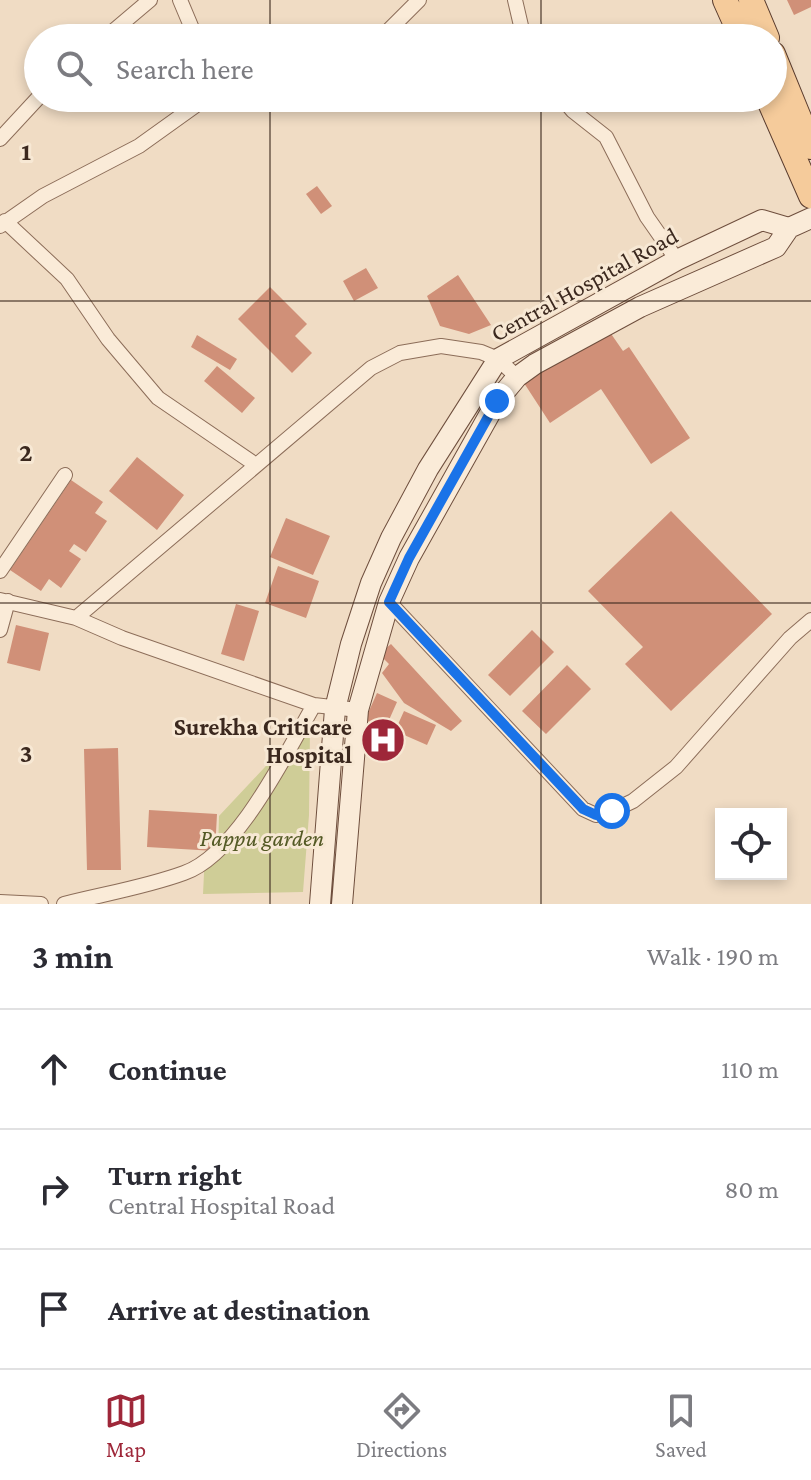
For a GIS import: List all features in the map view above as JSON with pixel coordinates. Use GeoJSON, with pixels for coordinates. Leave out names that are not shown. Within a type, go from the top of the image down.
{"type":"FeatureCollection","features":[{"type":"Feature","properties":{"kind":"main road"},"geometry":{"type":"LineString","coordinates":[[725,0],[736,24]]}},
{"type":"Feature","properties":{"kind":"main road"},"geometry":{"type":"LineString","coordinates":[[751,0],[761,24]]}},
{"type":"Feature","properties":{"kind":"main road"},"geometry":{"type":"LineString","coordinates":[[787,88],[811,147]]}},
{"type":"Feature","properties":{"kind":"main road"},"geometry":{"type":"LineString","coordinates":[[774,112],[811,196]]}},
{"type":"Feature","properties":{"kind":"street"},"geometry":{"type":"LineString","coordinates":[[122,24],[150,0]]}},
{"type":"Feature","properties":{"kind":"street"},"geometry":{"type":"LineString","coordinates":[[180,0],[190,24]]}},
{"type":"Feature","properties":{"kind":"street"},"geometry":{"type":"LineString","coordinates":[[395,24],[419,0]]}},
{"type":"Feature","properties":{"kind":"street"},"geometry":{"type":"LineString","coordinates":[[515,0],[521,24]]}},
{"type":"Feature","properties":{"kind":"street"},"geometry":{"type":"LineString","coordinates":[[0,139],[25,112]]}},
{"type":"Feature","properties":{"kind":"street"},"geometry":{"type":"LineString","coordinates":[[186,112],[139,146],[43,196],[3,224],[67,279],[108,339],[158,398],[256,465]]}},
{"type":"Feature","properties":{"kind":"street"},"geometry":{"type":"LineString","coordinates":[[574,112],[606,137],[647,217],[677,260]]}},
{"type":"Feature","properties":{"kind":"street","name":"Central Hospital Road"},"geometry":{"type":"LineString","coordinates":[[342,904],[358,710],[389,602],[409,558],[497,401],[517,377],[535,364],[640,307],[776,247],[789,228],[811,218]]}},
{"type":"Feature","properties":{"kind":"street","name":"Central Hospital Road"},"geometry":{"type":"LineString","coordinates":[[320,904],[335,709],[367,595],[391,538],[428,469],[498,359],[677,260],[762,220],[789,228]]}},
{"type":"Feature","properties":{"kind":"street"},"geometry":{"type":"LineString","coordinates":[[76,618],[371,368],[400,353],[441,346],[481,352],[498,359],[517,377]]}},
{"type":"Feature","properties":{"kind":"street"},"geometry":{"type":"LineString","coordinates":[[0,571],[65,475]]}},
{"type":"Feature","properties":{"kind":"street"},"geometry":{"type":"LineString","coordinates":[[0,630],[4,601],[76,618],[122,638],[314,705],[358,710]]}},
{"type":"Feature","properties":{"kind":"street"},"geometry":{"type":"LineString","coordinates":[[389,602],[583,809],[596,815],[633,801],[676,767],[790,638],[811,620]]}},
{"type":"Feature","properties":{"kind":"street"},"geometry":{"type":"LineString","coordinates":[[64,904],[187,872],[228,842],[258,802],[314,705]]}},
{"type":"Feature","properties":{"kind":"street"},"geometry":{"type":"LineString","coordinates":[[0,902],[41,904]]}},
{"type":"Feature","properties":{"kind":"green space","name":"Pappu garden"},"geometry":{"type":"Polygon","coordinates":[[[310,728],[309,815],[303,892],[203,894],[205,853],[218,853],[219,816],[279,752],[310,728]]]}},
{"type":"Feature","properties":{"kind":"building"},"geometry":{"type":"Polygon","coordinates":[[[787,0],[811,0],[811,7],[794,15],[787,0]]]}},
{"type":"Feature","properties":{"kind":"building"},"geometry":{"type":"Polygon","coordinates":[[[317,186],[332,206],[321,214],[306,194],[317,186]]]}},
{"type":"Feature","properties":{"kind":"building"},"geometry":{"type":"Polygon","coordinates":[[[366,268],[378,288],[354,301],[343,281],[366,268]]]}},
{"type":"Feature","properties":{"kind":"building"},"geometry":{"type":"Polygon","coordinates":[[[458,275],[491,325],[469,334],[440,326],[427,296],[458,275]]]}},
{"type":"Feature","properties":{"kind":"building"},"geometry":{"type":"Polygon","coordinates":[[[270,287],[307,324],[295,336],[312,353],[292,373],[238,319],[270,287]]]}},
{"type":"Feature","properties":{"kind":"building"},"geometry":{"type":"Polygon","coordinates":[[[607,328],[623,351],[629,347],[690,438],[651,464],[601,389],[550,423],[524,383],[607,328]]]}},
{"type":"Feature","properties":{"kind":"building"},"geometry":{"type":"Polygon","coordinates":[[[197,335],[237,359],[230,370],[191,347],[197,335]]]}},
{"type":"Feature","properties":{"kind":"building"},"geometry":{"type":"Polygon","coordinates":[[[217,366],[255,398],[242,413],[204,381],[217,366]]]}},
{"type":"Feature","properties":{"kind":"building"},"geometry":{"type":"Polygon","coordinates":[[[137,457],[184,495],[157,530],[109,491],[137,457]]]}},
{"type":"Feature","properties":{"kind":"building"},"geometry":{"type":"Polygon","coordinates":[[[71,480],[103,502],[95,513],[107,521],[86,552],[74,544],[69,551],[81,559],[61,588],[49,579],[41,591],[10,570],[71,480]]]}},
{"type":"Feature","properties":{"kind":"building"},"geometry":{"type":"Polygon","coordinates":[[[671,511],[772,614],[671,711],[625,664],[643,647],[588,591],[671,511]]]}},
{"type":"Feature","properties":{"kind":"building"},"geometry":{"type":"Polygon","coordinates":[[[286,518],[330,536],[313,575],[270,557],[286,518]]]}},
{"type":"Feature","properties":{"kind":"building"},"geometry":{"type":"Polygon","coordinates":[[[278,566],[319,581],[306,618],[265,603],[278,566]]]}},
{"type":"Feature","properties":{"kind":"building"},"geometry":{"type":"Polygon","coordinates":[[[236,604],[259,611],[244,661],[221,654],[236,604]]]}},
{"type":"Feature","properties":{"kind":"building"},"geometry":{"type":"Polygon","coordinates":[[[16,625],[49,633],[40,671],[7,663],[16,625]]]}},
{"type":"Feature","properties":{"kind":"building"},"geometry":{"type":"Polygon","coordinates":[[[532,630],[554,652],[510,696],[488,675],[532,630]]]}},
{"type":"Feature","properties":{"kind":"building"},"geometry":{"type":"Polygon","coordinates":[[[391,644],[462,721],[451,731],[404,703],[382,673],[389,664],[379,654],[391,644]]]}},
{"type":"Feature","properties":{"kind":"building"},"geometry":{"type":"Polygon","coordinates":[[[567,665],[591,689],[546,734],[522,711],[567,665]]]}},
{"type":"Feature","properties":{"kind":"building"},"geometry":{"type":"Polygon","coordinates":[[[377,693],[397,702],[385,729],[365,720],[377,693]]]}},
{"type":"Feature","properties":{"kind":"building"},"geometry":{"type":"Polygon","coordinates":[[[404,711],[436,725],[427,745],[395,731],[404,711]]]}},
{"type":"Feature","properties":{"kind":"building"},"geometry":{"type":"Polygon","coordinates":[[[368,728],[406,738],[402,752],[365,743],[368,728]]]}},
{"type":"Feature","properties":{"kind":"building"},"geometry":{"type":"Polygon","coordinates":[[[118,748],[121,870],[87,870],[84,749],[118,748]]]}},
{"type":"Feature","properties":{"kind":"building"},"geometry":{"type":"Polygon","coordinates":[[[149,810],[217,814],[215,851],[147,847],[149,810]]]}},
{"type":"Feature","properties":{"kind":"place","name":"Surekha Criticare Hospital"},"geometry":{"type":"Point","coordinates":[383,740]}},
{"type":"Feature","properties":{"kind":"route"},"geometry":{"type":"LineString","coordinates":[[497,401],[409,558],[389,602],[583,809],[596,815],[612,811]]}}]}
